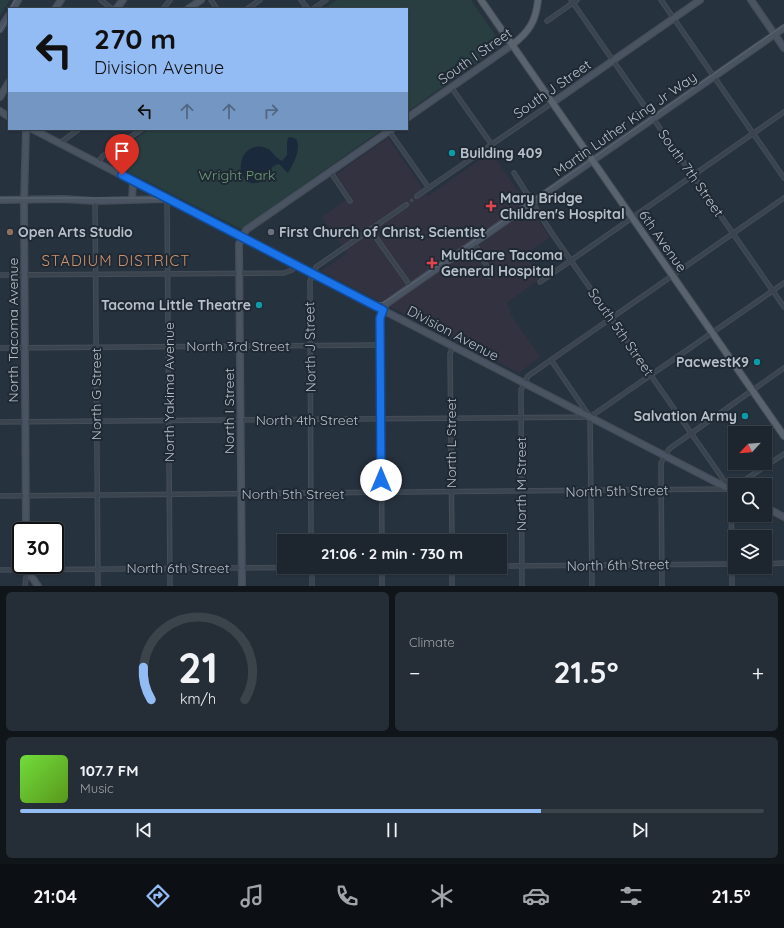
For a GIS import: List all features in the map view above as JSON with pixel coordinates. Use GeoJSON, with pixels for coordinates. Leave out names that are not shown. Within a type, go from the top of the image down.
{"type":"FeatureCollection","features":[{"type":"Feature","properties":{"kind":"main road"},"geometry":{"type":"LineString","coordinates":[[117,8],[123,0]]}},
{"type":"Feature","properties":{"kind":"main road"},"geometry":{"type":"LineString","coordinates":[[189,8],[201,0]]}},
{"type":"Feature","properties":{"kind":"main road","name":"6th Avenue"},"geometry":{"type":"LineString","coordinates":[[481,0],[784,436]]}},
{"type":"Feature","properties":{"kind":"main road","name":"South I Street"},"geometry":{"type":"LineString","coordinates":[[408,117],[512,45],[529,30],[535,18],[538,0]]}},
{"type":"Feature","properties":{"kind":"main road","name":"South J Street"},"geometry":{"type":"LineString","coordinates":[[552,103],[700,0]]}},
{"type":"Feature","properties":{"kind":"main road"},"geometry":{"type":"LineString","coordinates":[[751,0],[784,48]]}},
{"type":"Feature","properties":{"kind":"main road"},"geometry":{"type":"LineString","coordinates":[[0,30],[8,17]]}},
{"type":"Feature","properties":{"kind":"main road","name":"Martin Luther King Jr Way"},"geometry":{"type":"LineString","coordinates":[[383,310],[386,304],[784,28]]}},
{"type":"Feature","properties":{"kind":"main road"},"geometry":{"type":"LineString","coordinates":[[0,97],[8,84]]}},
{"type":"Feature","properties":{"kind":"main road","name":"North Tacoma Avenue"},"geometry":{"type":"LineString","coordinates":[[26,130],[24,275],[26,522]]}},
{"type":"Feature","properties":{"kind":"main road","name":"Division Avenue"},"geometry":{"type":"LineString","coordinates":[[34,130],[664,456],[728,485]]}},
{"type":"Feature","properties":{"kind":"main road"},"geometry":{"type":"LineString","coordinates":[[242,237],[246,230],[390,130]]}},
{"type":"Feature","properties":{"kind":"main road"},"geometry":{"type":"LineString","coordinates":[[132,199],[134,182]]}},
{"type":"Feature","properties":{"kind":"main road"},"geometry":{"type":"LineString","coordinates":[[64,200],[71,197],[104,200]]}},
{"type":"Feature","properties":{"kind":"main road"},"geometry":{"type":"LineString","coordinates":[[0,200],[95,201],[166,199]]}},
{"type":"Feature","properties":{"kind":"main road","name":"North I Street"},"geometry":{"type":"LineString","coordinates":[[242,237],[239,244],[242,586]]}},
{"type":"Feature","properties":{"kind":"main road"},"geometry":{"type":"LineString","coordinates":[[772,511],[784,517]]}},
{"type":"Feature","properties":{"kind":"main road"},"geometry":{"type":"LineString","coordinates":[[30,574],[38,586]]}},
{"type":"Feature","properties":{"kind":"street"},"geometry":{"type":"LineString","coordinates":[[102,0],[111,8]]}},
{"type":"Feature","properties":{"kind":"street"},"geometry":{"type":"LineString","coordinates":[[164,8],[170,0]]}},
{"type":"Feature","properties":{"kind":"street"},"geometry":{"type":"LineString","coordinates":[[248,8],[260,0]]}},
{"type":"Feature","properties":{"kind":"street"},"geometry":{"type":"LineString","coordinates":[[314,8],[326,0]]}},
{"type":"Feature","properties":{"kind":"street"},"geometry":{"type":"LineString","coordinates":[[547,21],[572,1],[577,0]]}},
{"type":"Feature","properties":{"kind":"street"},"geometry":{"type":"LineString","coordinates":[[661,0],[784,178]]}},
{"type":"Feature","properties":{"kind":"street","name":"South 7th Street"},"geometry":{"type":"LineString","coordinates":[[572,1],[784,307]]}},
{"type":"Feature","properties":{"kind":"street"},"geometry":{"type":"LineString","coordinates":[[451,87],[492,145]]}},
{"type":"Feature","properties":{"kind":"street","name":"South J Street"},"geometry":{"type":"LineString","coordinates":[[417,196],[552,103]]}},
{"type":"Feature","properties":{"kind":"street"},"geometry":{"type":"LineString","coordinates":[[540,282],[784,112]]}},
{"type":"Feature","properties":{"kind":"street"},"geometry":{"type":"LineString","coordinates":[[60,143],[77,130]]}},
{"type":"Feature","properties":{"kind":"street"},"geometry":{"type":"LineString","coordinates":[[98,162],[103,156],[141,130]]}},
{"type":"Feature","properties":{"kind":"street"},"geometry":{"type":"LineString","coordinates":[[390,130],[429,188]]}},
{"type":"Feature","properties":{"kind":"street"},"geometry":{"type":"LineString","coordinates":[[330,171],[350,201]]}},
{"type":"Feature","properties":{"kind":"street","name":"South 5th Street"},"geometry":{"type":"LineString","coordinates":[[514,173],[611,318],[691,433],[728,479]]}},
{"type":"Feature","properties":{"kind":"street"},"geometry":{"type":"LineString","coordinates":[[524,383],[528,376],[784,198]]}},
{"type":"Feature","properties":{"kind":"street","name":"North Yakima Avenue"},"geometry":{"type":"LineString","coordinates":[[166,199],[168,274],[170,586]]}},
{"type":"Feature","properties":{"kind":"street","name":"North G Street"},"geometry":{"type":"LineString","coordinates":[[95,201],[98,586]]}},
{"type":"Feature","properties":{"kind":"street"},"geometry":{"type":"LineString","coordinates":[[312,273],[316,267],[406,205]]}},
{"type":"Feature","properties":{"kind":"street"},"geometry":{"type":"LineString","coordinates":[[370,229],[411,287]]}},
{"type":"Feature","properties":{"kind":"street"},"geometry":{"type":"LineString","coordinates":[[474,243],[489,270],[489,276]]}},
{"type":"Feature","properties":{"kind":"street"},"geometry":{"type":"LineString","coordinates":[[0,274],[288,273],[297,265]]}},
{"type":"Feature","properties":{"kind":"street","name":"North J Street"},"geometry":{"type":"LineString","coordinates":[[312,273],[310,281],[312,534]]}},
{"type":"Feature","properties":{"kind":"street"},"geometry":{"type":"LineString","coordinates":[[590,417],[784,283]]}},
{"type":"Feature","properties":{"kind":"street"},"geometry":{"type":"LineString","coordinates":[[382,534],[380,318],[383,310]]}},
{"type":"Feature","properties":{"kind":"street","name":"North 3rd Street"},"geometry":{"type":"LineString","coordinates":[[0,348],[380,345]]}},
{"type":"Feature","properties":{"kind":"street","name":"North L Street"},"geometry":{"type":"LineString","coordinates":[[452,534],[450,353],[453,346]]}},
{"type":"Feature","properties":{"kind":"street"},"geometry":{"type":"LineString","coordinates":[[551,360],[590,417],[592,586]]}},
{"type":"Feature","properties":{"kind":"street"},"geometry":{"type":"LineString","coordinates":[[662,586],[661,463],[664,456],[668,449],[784,368]]}},
{"type":"Feature","properties":{"kind":"street","name":"North M Street"},"geometry":{"type":"LineString","coordinates":[[522,586],[521,390],[524,383]]}},
{"type":"Feature","properties":{"kind":"street","name":"North 4th Street"},"geometry":{"type":"LineString","coordinates":[[0,422],[590,417]]}},
{"type":"Feature","properties":{"kind":"street"},"geometry":{"type":"LineString","coordinates":[[749,478],[784,454]]}},
{"type":"Feature","properties":{"kind":"street","name":"North 5th Street"},"geometry":{"type":"LineString","coordinates":[[0,496],[661,491],[728,488]]}},
{"type":"Feature","properties":{"kind":"street"},"geometry":{"type":"LineString","coordinates":[[772,564],[784,563]]}},
{"type":"Feature","properties":{"kind":"street","name":"North 6th Street"},"geometry":{"type":"LineString","coordinates":[[507,566],[728,564]]}},
{"type":"Feature","properties":{"kind":"street","name":"North 6th Street"},"geometry":{"type":"LineString","coordinates":[[64,568],[277,568]]}},
{"type":"Feature","properties":{"kind":"street","name":"North 6th Street"},"geometry":{"type":"LineString","coordinates":[[0,570],[12,569]]}},
{"type":"Feature","properties":{"kind":"street"},"geometry":{"type":"LineString","coordinates":[[25,586],[26,574]]}},
{"type":"Feature","properties":{"kind":"street"},"geometry":{"type":"LineString","coordinates":[[312,574],[312,586]]}},
{"type":"Feature","properties":{"kind":"street"},"geometry":{"type":"LineString","coordinates":[[382,574],[382,586]]}},
{"type":"Feature","properties":{"kind":"street"},"geometry":{"type":"LineString","coordinates":[[452,574],[452,586]]}},
{"type":"Feature","properties":{"kind":"street"},"geometry":{"type":"LineString","coordinates":[[732,586],[733,574]]}},
{"type":"Feature","properties":{"kind":"shaded area"},"geometry":{"type":"Polygon","coordinates":[[[291,137],[296,139],[298,147],[296,156],[288,173],[279,164],[272,168],[261,182],[249,182],[244,178],[241,172],[241,164],[247,151],[254,147],[263,147],[282,161],[287,155],[288,138],[291,137]]]}},
{"type":"Feature","properties":{"kind":"shaded area","name":"MultiCare Tacoma General Hospital"},"geometry":{"type":"Polygon","coordinates":[[[388,138],[428,196],[491,152],[550,237],[525,255],[542,278],[507,303],[511,310],[509,312],[540,357],[519,373],[321,271],[347,253],[322,217],[351,196],[336,174],[388,138]]]}},
{"type":"Feature","properties":{"kind":"green space"},"geometry":{"type":"Polygon","coordinates":[[[0,0],[10,0],[0,16],[0,0]]]}},
{"type":"Feature","properties":{"kind":"green space"},"geometry":{"type":"Polygon","coordinates":[[[337,0],[471,0],[502,45],[408,111],[408,8],[325,8],[337,0]]]}},
{"type":"Feature","properties":{"kind":"green space","name":"Wright Park"},"geometry":{"type":"Polygon","coordinates":[[[149,130],[382,130],[241,229],[105,160],[149,130]]]}},
{"type":"Feature","properties":{"kind":"tunnel"},"geometry":{"type":"LineString","coordinates":[[406,205],[417,196]]}},
{"type":"Feature","properties":{"kind":"tram line"},"geometry":{"type":"LineString","coordinates":[[11,8],[15,0]]}},
{"type":"Feature","properties":{"kind":"tram line"},"geometry":{"type":"LineString","coordinates":[[0,32],[8,19]]}},
{"type":"Feature","properties":{"kind":"tram line"},"geometry":{"type":"LineString","coordinates":[[0,198],[150,198],[174,201],[237,231],[372,302],[381,303],[420,278],[784,25]]}},
{"type":"Feature","properties":{"kind":"place","name":"Building 409"},"geometry":{"type":"Point","coordinates":[452,153]}},
{"type":"Feature","properties":{"kind":"place","name":"Mary Bridge Children's Hospital"},"geometry":{"type":"Point","coordinates":[491,206]}},
{"type":"Feature","properties":{"kind":"place","name":"Open Arts Studio"},"geometry":{"type":"Point","coordinates":[10,232]}},
{"type":"Feature","properties":{"kind":"place","name":"First Church of Christ, Scientist"},"geometry":{"type":"Point","coordinates":[271,232]}},
{"type":"Feature","properties":{"kind":"place","name":"MultiCare Tacoma General Hospital"},"geometry":{"type":"Point","coordinates":[432,263]}},
{"type":"Feature","properties":{"kind":"place","name":"Tacoma Little Theatre"},"geometry":{"type":"Point","coordinates":[259,305]}},
{"type":"Feature","properties":{"kind":"place","name":"PacwestK9"},"geometry":{"type":"Point","coordinates":[757,362]}},
{"type":"Feature","properties":{"kind":"place","name":"Salvation Army"},"geometry":{"type":"Point","coordinates":[745,416]}},
{"type":"Feature","properties":{"kind":"district","name":"STADIUM DISTRICT"},"geometry":{"type":"Point","coordinates":[116,260]}},
{"type":"Feature","properties":{"kind":"route"},"geometry":{"type":"LineString","coordinates":[[122,175],[383,310],[380,318],[381,480]]}}]}
